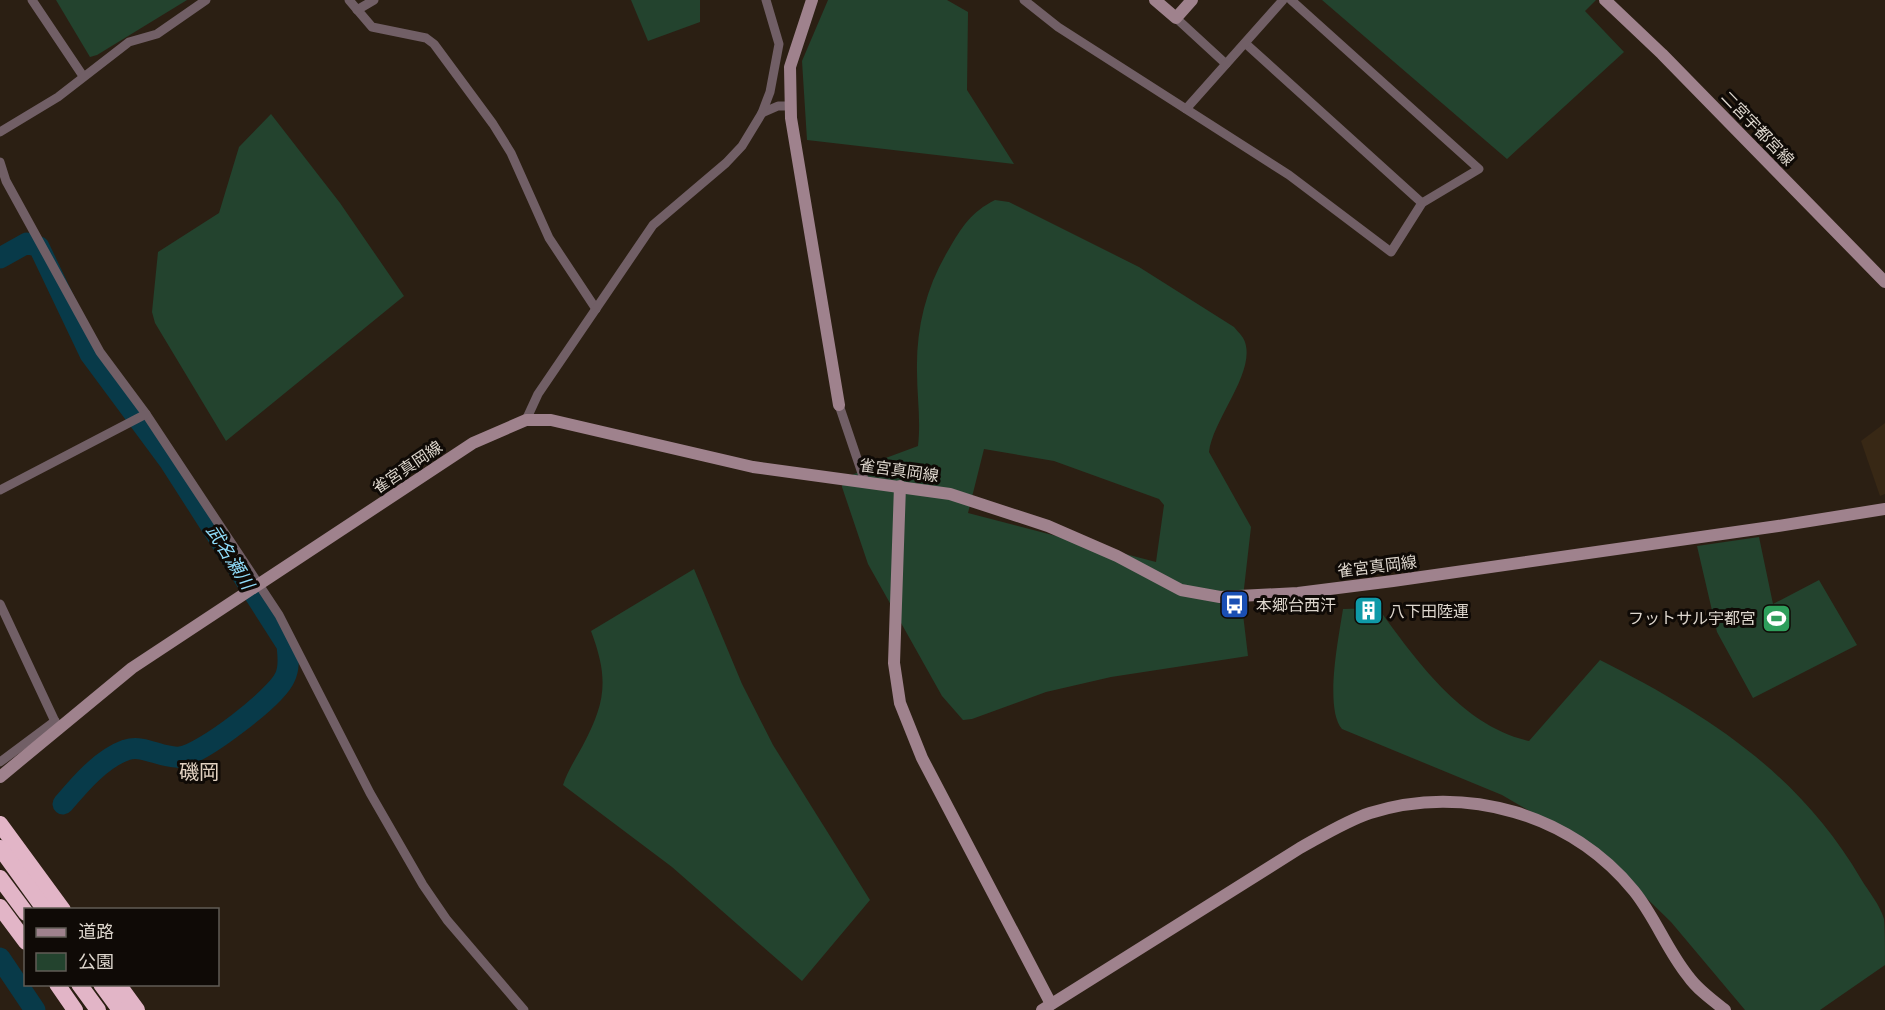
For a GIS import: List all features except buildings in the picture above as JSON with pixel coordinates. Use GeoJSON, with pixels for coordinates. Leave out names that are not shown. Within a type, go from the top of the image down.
{"type":"FeatureCollection","features":[{"type":"Feature","properties":{"kind":"highway"},"geometry":{"type":"LineString","coordinates":[[0,824],[62,908]]}},
{"type":"Feature","properties":{"kind":"highway"},"geometry":{"type":"LineString","coordinates":[[2,851],[44,908]]}},
{"type":"Feature","properties":{"kind":"highway"},"geometry":{"type":"LineString","coordinates":[[0,878],[24,910]]}},
{"type":"Feature","properties":{"kind":"highway"},"geometry":{"type":"LineString","coordinates":[[0,907],[24,939]]}},
{"type":"Feature","properties":{"kind":"highway"},"geometry":{"type":"LineString","coordinates":[[58,986],[75,1010]]}},
{"type":"Feature","properties":{"kind":"highway"},"geometry":{"type":"LineString","coordinates":[[80,986],[98,1010]]}},
{"type":"Feature","properties":{"kind":"highway"},"geometry":{"type":"LineString","coordinates":[[102,986],[120,1010]]}},
{"type":"Feature","properties":{"kind":"highway"},"geometry":{"type":"LineString","coordinates":[[119,986],[137,1010]]}},
{"type":"Feature","properties":{"kind":"main road"},"geometry":{"type":"LineString","coordinates":[[812,0],[790,67],[791,106],[839,405]]}},
{"type":"Feature","properties":{"kind":"main road"},"geometry":{"type":"LineString","coordinates":[[1155,0],[1176,18],[1192,0]]}},
{"type":"Feature","properties":{"kind":"main road","name":"二宮宇都宮線"},"geometry":{"type":"LineString","coordinates":[[1605,0],[1670,62],[1885,282]]}},
{"type":"Feature","properties":{"kind":"main road","name":"雀宮真岡線"},"geometry":{"type":"LineString","coordinates":[[0,777],[57,726],[132,668],[473,443],[502,428],[526,420],[551,420],[753,467],[950,494],[996,507],[1048,526],[1117,556],[1175,588],[1220,597],[1298,593],[1393,581],[1778,526],[1885,508]]}},
{"type":"Feature","properties":{"kind":"main road"},"geometry":{"type":"LineString","coordinates":[[900,486],[894,663],[900,702],[922,759],[1046,1007],[1300,848],[1329,833],[1368,814],[1407,804],[1448,802],[1488,805],[1530,815],[1570,836],[1608,863],[1635,892],[1688,977],[1725,1010]]}},
{"type":"Feature","properties":{"kind":"street"},"geometry":{"type":"LineString","coordinates":[[32,0],[83,76]]}},
{"type":"Feature","properties":{"kind":"street"},"geometry":{"type":"LineString","coordinates":[[0,132],[58,97],[129,42],[158,34],[206,0]]}},
{"type":"Feature","properties":{"kind":"street"},"geometry":{"type":"LineString","coordinates":[[349,0],[372,27],[426,38],[434,44],[493,124],[511,153],[549,238],[596,309]]}},
{"type":"Feature","properties":{"kind":"street"},"geometry":{"type":"LineString","coordinates":[[357,10],[374,0]]}},
{"type":"Feature","properties":{"kind":"street"},"geometry":{"type":"LineString","coordinates":[[526,420],[538,394],[653,225],[726,163],[742,146],[762,113],[770,92],[779,44],[766,0]]}},
{"type":"Feature","properties":{"kind":"street"},"geometry":{"type":"LineString","coordinates":[[1024,0],[1058,27],[1289,175],[1391,252],[1422,204],[1479,169],[1291,0]]}},
{"type":"Feature","properties":{"kind":"street"},"geometry":{"type":"LineString","coordinates":[[1186,109],[1283,0]]}},
{"type":"Feature","properties":{"kind":"street"},"geometry":{"type":"LineString","coordinates":[[1176,18],[1226,64]]}},
{"type":"Feature","properties":{"kind":"street"},"geometry":{"type":"LineString","coordinates":[[1245,43],[1422,204]]}},
{"type":"Feature","properties":{"kind":"street"},"geometry":{"type":"LineString","coordinates":[[762,113],[778,106],[791,106]]}},
{"type":"Feature","properties":{"kind":"street"},"geometry":{"type":"LineString","coordinates":[[0,162],[6,181],[100,352],[146,414],[279,615],[370,793],[423,885],[447,921],[524,1010]]}},
{"type":"Feature","properties":{"kind":"street"},"geometry":{"type":"LineString","coordinates":[[839,405],[865,482]]}},
{"type":"Feature","properties":{"kind":"street"},"geometry":{"type":"LineString","coordinates":[[0,490],[146,414]]}},
{"type":"Feature","properties":{"kind":"street"},"geometry":{"type":"LineString","coordinates":[[0,604],[57,726],[0,762]]}},
{"type":"Feature","properties":{"kind":"shaded area"},"geometry":{"type":"Polygon","coordinates":[[[1885,423],[1885,494],[1880,496],[1861,441],[1885,423]]]}},
{"type":"Feature","properties":{"kind":"green space"},"geometry":{"type":"Polygon","coordinates":[[[56,0],[187,0],[97,55],[90,57],[56,0]]]}},
{"type":"Feature","properties":{"kind":"green space"},"geometry":{"type":"Polygon","coordinates":[[[631,0],[700,0],[700,22],[648,41],[631,0]]]}},
{"type":"Feature","properties":{"kind":"green space"},"geometry":{"type":"Polygon","coordinates":[[[828,0],[947,0],[968,12],[967,90],[1014,164],[807,140],[802,61],[828,0]]]}},
{"type":"Feature","properties":{"kind":"green space"},"geometry":{"type":"Polygon","coordinates":[[[1322,0],[1596,0],[1585,11],[1624,52],[1507,159],[1322,0]]]}},
{"type":"Feature","properties":{"kind":"green space"},"geometry":{"type":"Polygon","coordinates":[[[271,114],[340,203],[404,296],[226,441],[155,323],[152,312],[158,252],[219,213],[239,147],[271,114]]]}},
{"type":"Feature","properties":{"kind":"green space"},"geometry":{"type":"Polygon","coordinates":[[[995,200],[1009,202],[1139,267],[1234,327],[1243,338],[1246,358],[1243,371],[1217,426],[1209,452],[1251,527],[1242,606],[1248,656],[1111,677],[1046,692],[972,719],[963,720],[942,696],[868,564],[842,487],[843,480],[883,459],[918,446],[917,356],[924,308],[934,278],[954,241],[968,221],[995,200]],[[984,449],[968,513],[1156,562],[1164,505],[1159,499],[1054,461],[984,449]]]}},
{"type":"Feature","properties":{"kind":"green space","name":"フットサル宇都宮"},"geometry":{"type":"Polygon","coordinates":[[[1759,537],[1773,604],[1819,580],[1857,645],[1753,698],[1717,632],[1697,546],[1759,537]]]}},
{"type":"Feature","properties":{"kind":"green space"},"geometry":{"type":"Polygon","coordinates":[[[694,569],[742,684],[773,745],[870,900],[802,981],[672,867],[563,785],[590,731],[600,703],[601,663],[591,631],[694,569]]]}},
{"type":"Feature","properties":{"kind":"green space"},"geometry":{"type":"Polygon","coordinates":[[[1378,608],[1408,649],[1443,688],[1482,721],[1505,733],[1529,741],[1600,660],[1677,702],[1713,725],[1779,777],[1836,841],[1874,899],[1884,919],[1885,965],[1820,1010],[1745,1010],[1671,922],[1630,882],[1574,837],[1502,795],[1342,729],[1337,719],[1333,689],[1343,609],[1378,608]]]}},
{"type":"Feature","properties":{"kind":"waterway","name":"武名瀬川"},"geometry":{"type":"LineString","coordinates":[[0,258],[27,243],[39,247],[90,354],[170,462],[287,645],[288,669],[285,677],[268,698],[237,724],[204,746],[180,757],[140,749],[126,750],[117,754],[84,780],[63,804]]}},
{"type":"Feature","properties":{"kind":"waterway","name":"武名瀬川"},"geometry":{"type":"LineString","coordinates":[[0,958],[35,1010]]}},
{"type":"Feature","properties":{"kind":"place","name":"本郷台西汗"},"geometry":{"type":"Point","coordinates":[1235,605]}},
{"type":"Feature","properties":{"kind":"place","name":"八下田陸運"},"geometry":{"type":"Point","coordinates":[1368,611]}},
{"type":"Feature","properties":{"kind":"place","name":"フットサル宇都宮"},"geometry":{"type":"Point","coordinates":[1777,618]}},
{"type":"Feature","properties":{"kind":"district","name":"磯岡"},"geometry":{"type":"Point","coordinates":[199,772]}}]}
